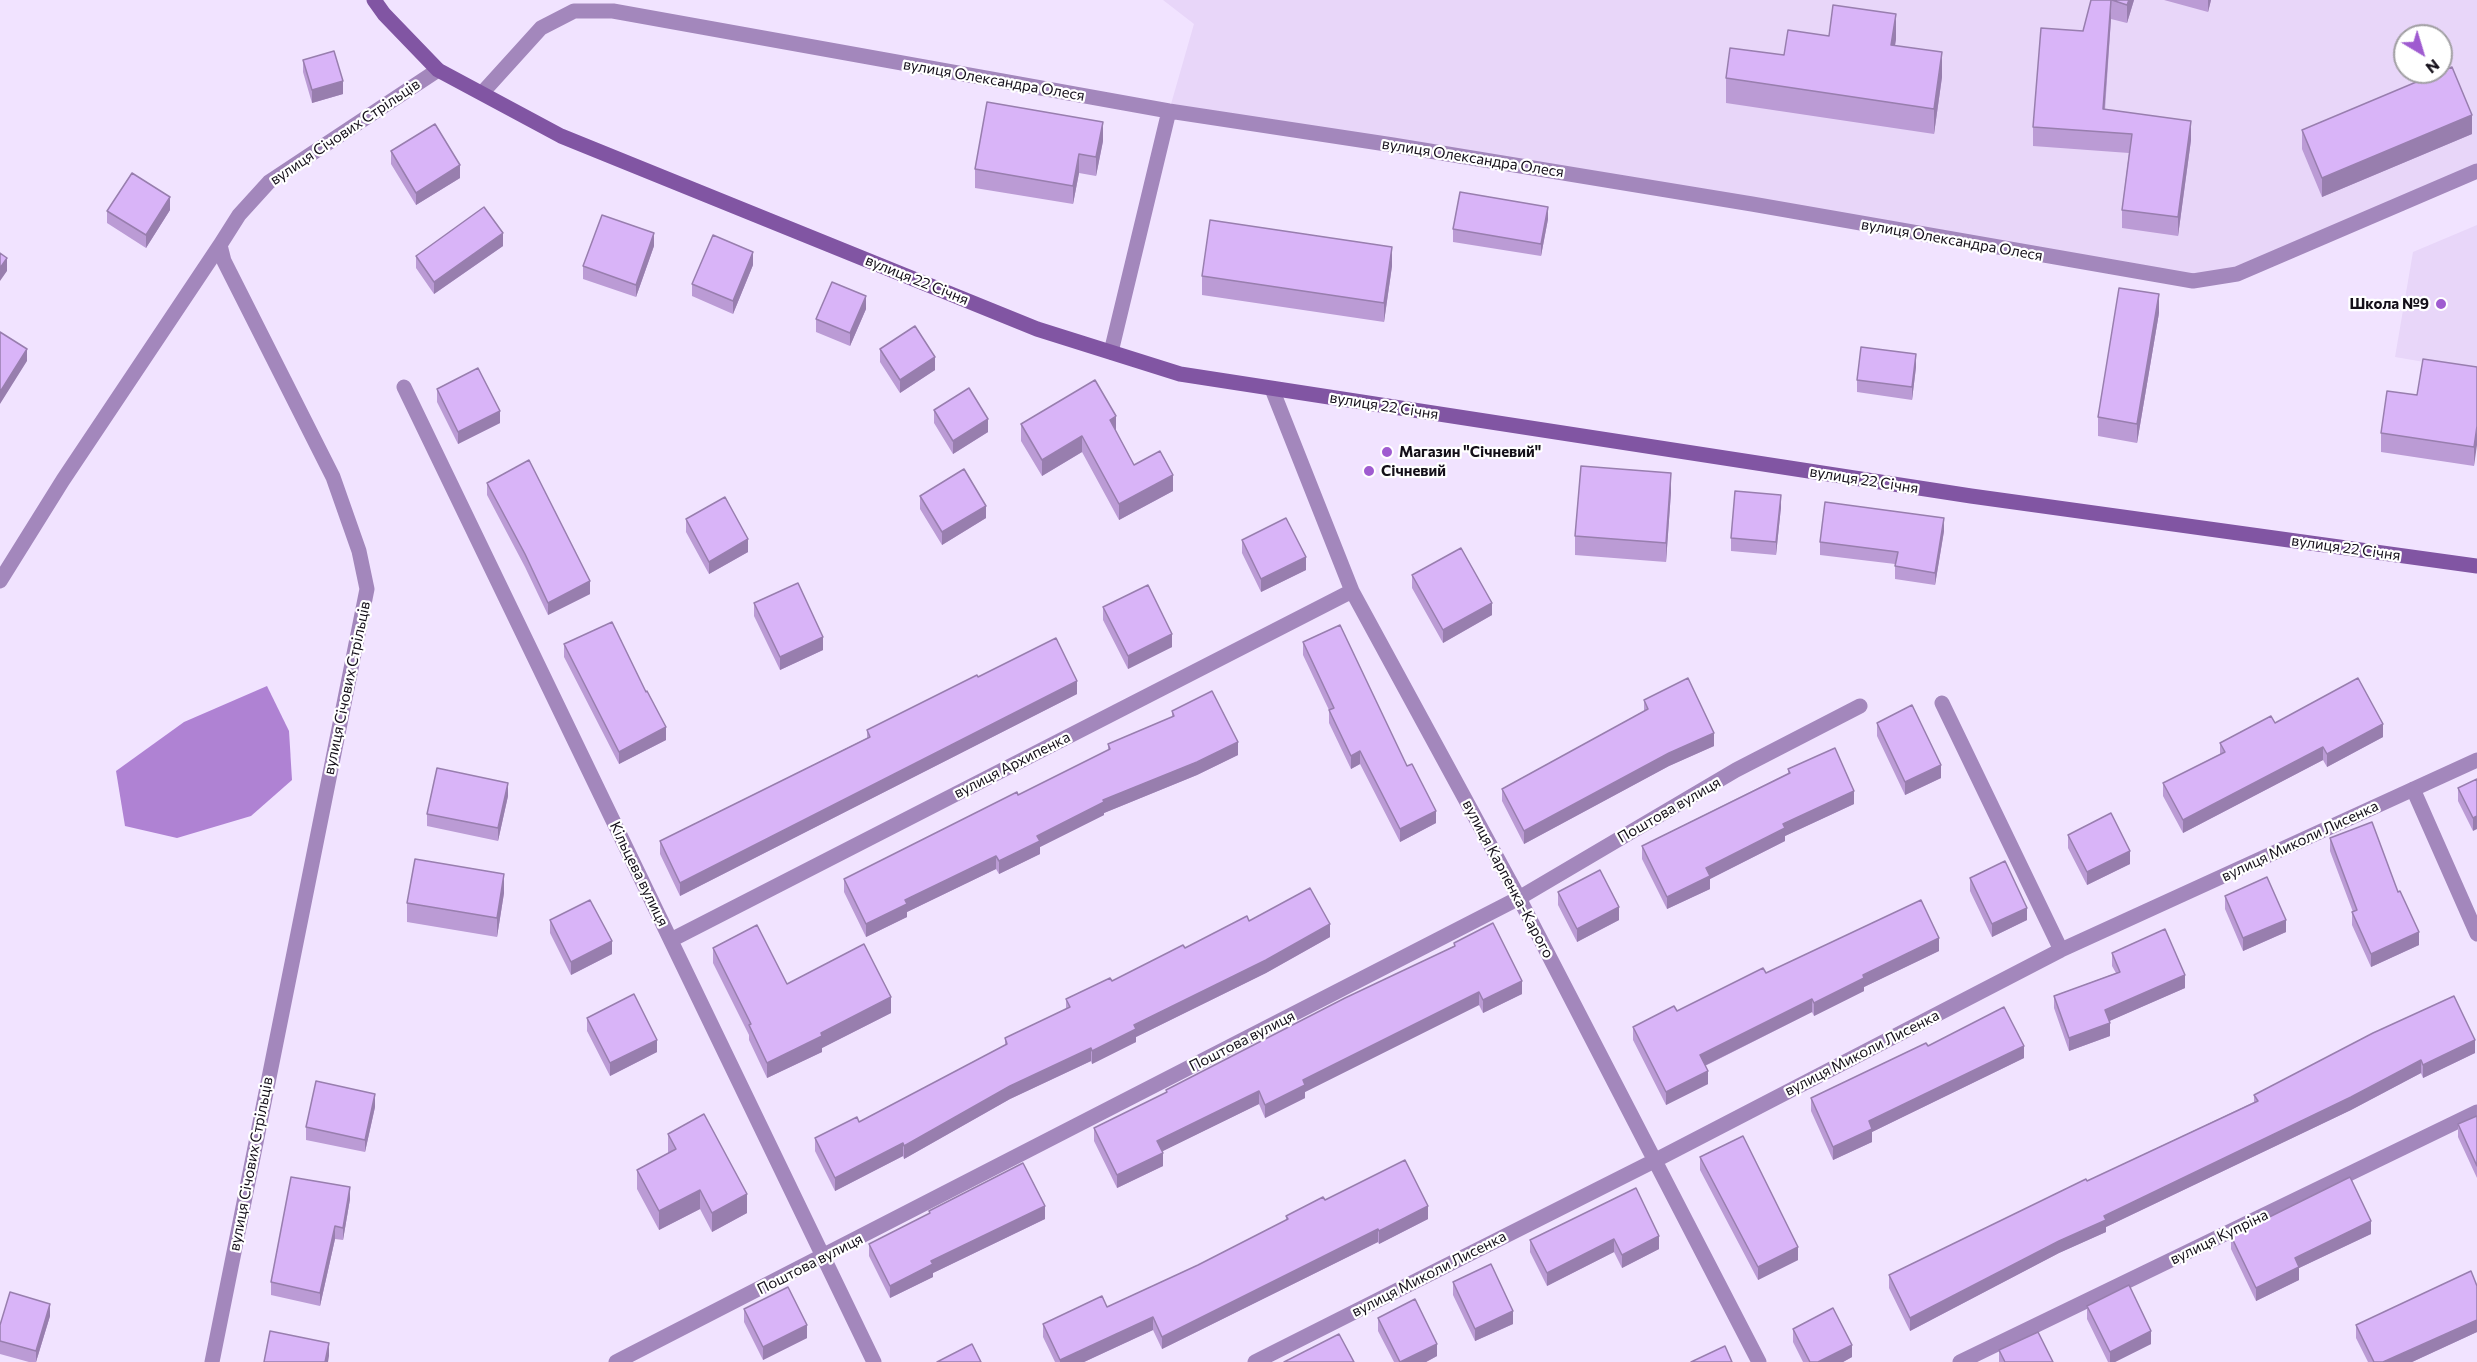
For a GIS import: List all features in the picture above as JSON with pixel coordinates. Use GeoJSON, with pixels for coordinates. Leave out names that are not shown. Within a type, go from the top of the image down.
{"type":"FeatureCollection","features":[{"type":"Feature","properties":{"kind":"street","name":"вулиця 22 Січня"},"geometry":{"type":"LineString","coordinates":[[374,0],[384,14],[438,70],[483,92],[561,136],[1037,329],[1180,374],[1971,496],[2477,566]]}},
{"type":"Feature","properties":{"kind":"street","name":"вулиця Олександра Олеся"},"geometry":{"type":"LineString","coordinates":[[483,92],[541,28],[574,11],[613,11],[1169,111],[1717,198],[2193,281],[2237,274],[2477,171]]}},
{"type":"Feature","properties":{"kind":"street","name":"вулиця Січових Стрільців"},"geometry":{"type":"LineString","coordinates":[[212,1362],[367,589],[359,551],[333,477],[224,261],[220,245],[239,215],[269,182],[438,70]]}},
{"type":"Feature","properties":{"kind":"street"},"geometry":{"type":"LineString","coordinates":[[1111,352],[1169,111]]}},
{"type":"Feature","properties":{"kind":"street"},"geometry":{"type":"LineString","coordinates":[[0,582],[63,480],[220,245]]}},
{"type":"Feature","properties":{"kind":"street","name":"Кільцева вулиця"},"geometry":{"type":"LineString","coordinates":[[404,387],[874,1362]]}},
{"type":"Feature","properties":{"kind":"street","name":"вулиця Карпенка-Карого"},"geometry":{"type":"LineString","coordinates":[[1272,389],[1352,591],[1519,898],[1759,1362]]}},
{"type":"Feature","properties":{"kind":"street","name":"вулиця Архипенка"},"geometry":{"type":"LineString","coordinates":[[671,940],[1352,591]]}},
{"type":"Feature","properties":{"kind":"street"},"geometry":{"type":"LineString","coordinates":[[1942,703],[2061,950]]}},
{"type":"Feature","properties":{"kind":"street","name":"Поштова вулиця"},"geometry":{"type":"LineString","coordinates":[[616,1362],[1519,898],[1736,770],[1860,706]]}},
{"type":"Feature","properties":{"kind":"street","name":"вулиця Миколи Лисенка"},"geometry":{"type":"LineString","coordinates":[[1255,1362],[1654,1161],[2061,950],[2477,760]]}},
{"type":"Feature","properties":{"kind":"street"},"geometry":{"type":"LineString","coordinates":[[2413,789],[2477,934]]}},
{"type":"Feature","properties":{"kind":"street","name":"вулиця Купріна"},"geometry":{"type":"LineString","coordinates":[[1960,1362],[2477,1112]]}},
{"type":"Feature","properties":{"kind":"shaded area"},"geometry":{"type":"Polygon","coordinates":[[[1163,0],[2477,0],[2477,171],[2237,274],[2193,281],[1169,111],[1194,24],[1163,0]]]}},
{"type":"Feature","properties":{"kind":"shaded area","name":"Школа №9"},"geometry":{"type":"Polygon","coordinates":[[[2477,225],[2477,371],[2395,357],[2413,252],[2477,225]]]}},
{"type":"Feature","properties":{"kind":"shaded area"},"geometry":{"type":"Polygon","coordinates":[[[267,686],[289,731],[292,780],[251,816],[177,838],[125,826],[116,771],[184,722],[267,686]]]}},
{"type":"Feature","properties":{"kind":"building"},"geometry":{"type":"Polygon","coordinates":[[[2091,0],[2111,0],[2103,109],[2191,121],[2178,217],[2122,210],[2132,134],[2033,127],[2041,28],[2083,31],[2091,0]]]}},
{"type":"Feature","properties":{"kind":"building"},"geometry":{"type":"Polygon","coordinates":[[[2112,0],[2129,0],[2127,5],[2112,0]]]}},
{"type":"Feature","properties":{"kind":"building"},"geometry":{"type":"Polygon","coordinates":[[[1833,5],[1896,14],[1891,45],[1942,52],[1934,109],[1726,78],[1730,48],[1784,55],[1788,30],[1829,36],[1833,5]]]}},
{"type":"Feature","properties":{"kind":"building"},"geometry":{"type":"Polygon","coordinates":[[[334,51],[343,81],[312,90],[303,60],[334,51]]]}},
{"type":"Feature","properties":{"kind":"building"},"geometry":{"type":"Polygon","coordinates":[[[2453,69],[2472,115],[2322,178],[2302,130],[2412,84],[2453,84],[2453,69]]]}},
{"type":"Feature","properties":{"kind":"building"},"geometry":{"type":"Polygon","coordinates":[[[987,102],[1103,122],[1096,157],[1079,154],[1073,186],[975,169],[987,102]]]}},
{"type":"Feature","properties":{"kind":"building"},"geometry":{"type":"Polygon","coordinates":[[[435,124],[460,165],[416,193],[391,151],[435,124]]]}},
{"type":"Feature","properties":{"kind":"building"},"geometry":{"type":"Polygon","coordinates":[[[132,173],[170,197],[146,235],[107,211],[132,173]]]}},
{"type":"Feature","properties":{"kind":"building"},"geometry":{"type":"Polygon","coordinates":[[[1460,192],[1548,207],[1541,244],[1453,229],[1460,192]]]}},
{"type":"Feature","properties":{"kind":"building"},"geometry":{"type":"Polygon","coordinates":[[[484,207],[503,233],[434,282],[416,256],[484,207]]]}},
{"type":"Feature","properties":{"kind":"building"},"geometry":{"type":"Polygon","coordinates":[[[602,215],[654,233],[636,285],[583,266],[602,215]]]}},
{"type":"Feature","properties":{"kind":"building"},"geometry":{"type":"Polygon","coordinates":[[[1210,220],[1392,247],[1384,303],[1202,276],[1210,220]]]}},
{"type":"Feature","properties":{"kind":"building"},"geometry":{"type":"Polygon","coordinates":[[[713,235],[753,252],[733,301],[692,284],[713,235]]]}},
{"type":"Feature","properties":{"kind":"building"},"geometry":{"type":"Polygon","coordinates":[[[0,253],[7,258],[0,268],[0,253]]]}},
{"type":"Feature","properties":{"kind":"building"},"geometry":{"type":"Polygon","coordinates":[[[832,282],[866,296],[850,333],[816,319],[832,282]]]}},
{"type":"Feature","properties":{"kind":"building"},"geometry":{"type":"Polygon","coordinates":[[[2119,288],[2159,294],[2137,424],[2098,417],[2119,288]]]}},
{"type":"Feature","properties":{"kind":"building"},"geometry":{"type":"Polygon","coordinates":[[[915,326],[935,357],[900,380],[880,349],[915,326]]]}},
{"type":"Feature","properties":{"kind":"building"},"geometry":{"type":"Polygon","coordinates":[[[0,332],[27,349],[0,392],[0,332]]]}},
{"type":"Feature","properties":{"kind":"building"},"geometry":{"type":"Polygon","coordinates":[[[1861,347],[1916,354],[1912,387],[1857,380],[1861,347]]]}},
{"type":"Feature","properties":{"kind":"building"},"geometry":{"type":"Polygon","coordinates":[[[2423,359],[2477,367],[2477,426],[2474,447],[2381,433],[2387,391],[2417,395],[2423,359]]]}},
{"type":"Feature","properties":{"kind":"building"},"geometry":{"type":"Polygon","coordinates":[[[478,368],[500,411],[458,432],[437,389],[478,368]]]}},
{"type":"Feature","properties":{"kind":"building"},"geometry":{"type":"Polygon","coordinates":[[[1095,380],[1116,416],[1110,420],[1134,465],[1160,451],[1173,475],[1119,504],[1082,436],[1042,460],[1021,424],[1095,380]]]}},
{"type":"Feature","properties":{"kind":"building"},"geometry":{"type":"Polygon","coordinates":[[[969,388],[988,419],[953,441],[934,410],[969,388]]]}},
{"type":"Feature","properties":{"kind":"building"},"geometry":{"type":"Polygon","coordinates":[[[529,460],[590,581],[548,603],[487,483],[529,460]]]}},
{"type":"Feature","properties":{"kind":"building"},"geometry":{"type":"Polygon","coordinates":[[[1581,466],[1671,473],[1666,543],[1575,536],[1581,466]]]}},
{"type":"Feature","properties":{"kind":"building"},"geometry":{"type":"Polygon","coordinates":[[[964,469],[986,506],[942,532],[920,496],[964,469]]]}},
{"type":"Feature","properties":{"kind":"building"},"geometry":{"type":"Polygon","coordinates":[[[1735,491],[1781,495],[1776,542],[1731,538],[1735,491]]]}},
{"type":"Feature","properties":{"kind":"building"},"geometry":{"type":"Polygon","coordinates":[[[725,497],[748,539],[709,562],[686,519],[725,497]]]}},
{"type":"Feature","properties":{"kind":"building"},"geometry":{"type":"Polygon","coordinates":[[[1825,502],[1944,518],[1935,573],[1895,566],[1898,552],[1820,542],[1825,502]]]}},
{"type":"Feature","properties":{"kind":"building"},"geometry":{"type":"Polygon","coordinates":[[[1286,518],[1306,557],[1261,579],[1242,540],[1286,518]]]}},
{"type":"Feature","properties":{"kind":"building"},"geometry":{"type":"Polygon","coordinates":[[[1461,548],[1492,603],[1443,630],[1412,575],[1461,548]]]}},
{"type":"Feature","properties":{"kind":"building"},"geometry":{"type":"Polygon","coordinates":[[[798,583],[823,637],[780,657],[754,603],[798,583]]]}},
{"type":"Feature","properties":{"kind":"building"},"geometry":{"type":"Polygon","coordinates":[[[1148,585],[1172,634],[1128,656],[1103,607],[1148,585]]]}},
{"type":"Feature","properties":{"kind":"building"},"geometry":{"type":"Polygon","coordinates":[[[612,622],[666,727],[619,752],[564,644],[612,622]]]}},
{"type":"Feature","properties":{"kind":"building"},"geometry":{"type":"Polygon","coordinates":[[[1340,625],[1407,766],[1412,764],[1436,811],[1400,829],[1360,751],[1351,756],[1329,710],[1334,708],[1303,642],[1340,625]]]}},
{"type":"Feature","properties":{"kind":"building"},"geometry":{"type":"Polygon","coordinates":[[[1056,638],[1077,681],[680,883],[660,841],[870,737],[867,730],[1056,638]]]}},
{"type":"Feature","properties":{"kind":"building"},"geometry":{"type":"Polygon","coordinates":[[[1688,678],[1714,733],[1669,753],[1524,831],[1502,789],[1648,709],[1644,700],[1688,678]]]}},
{"type":"Feature","properties":{"kind":"building"},"geometry":{"type":"Polygon","coordinates":[[[2358,678],[2383,724],[2327,754],[2323,747],[2183,820],[2163,783],[2225,752],[2220,743],[2271,716],[2275,723],[2358,678]]]}},
{"type":"Feature","properties":{"kind":"building"},"geometry":{"type":"Polygon","coordinates":[[[1212,691],[1238,742],[1197,762],[1103,800],[1104,802],[1037,836],[1040,841],[999,861],[996,856],[905,900],[907,904],[866,924],[844,879],[1017,792],[1018,795],[1110,749],[1108,744],[1174,716],[1172,711],[1212,691]]]}},
{"type":"Feature","properties":{"kind":"building"},"geometry":{"type":"Polygon","coordinates":[[[1912,705],[1941,765],[1905,782],[1877,723],[1912,705]]]}},
{"type":"Feature","properties":{"kind":"building"},"geometry":{"type":"Polygon","coordinates":[[[1835,748],[1854,791],[1783,824],[1785,828],[1706,868],[1710,876],[1667,897],[1642,846],[1790,773],[1788,769],[1835,748]]]}},
{"type":"Feature","properties":{"kind":"building"},"geometry":{"type":"Polygon","coordinates":[[[437,768],[508,783],[498,828],[427,814],[437,768]]]}},
{"type":"Feature","properties":{"kind":"building"},"geometry":{"type":"Polygon","coordinates":[[[2477,779],[2477,816],[2473,818],[2458,788],[2477,779]]]}},
{"type":"Feature","properties":{"kind":"building"},"geometry":{"type":"Polygon","coordinates":[[[2111,813],[2130,851],[2087,872],[2068,835],[2111,813]]]}},
{"type":"Feature","properties":{"kind":"building"},"geometry":{"type":"Polygon","coordinates":[[[2372,822],[2398,892],[2400,891],[2419,932],[2371,954],[2352,912],[2357,910],[2330,838],[2372,822]]]}},
{"type":"Feature","properties":{"kind":"building"},"geometry":{"type":"Polygon","coordinates":[[[415,859],[504,874],[497,918],[407,903],[415,859]]]}},
{"type":"Feature","properties":{"kind":"building"},"geometry":{"type":"Polygon","coordinates":[[[2005,861],[2027,908],[1992,924],[1970,878],[2005,861]]]}},
{"type":"Feature","properties":{"kind":"building"},"geometry":{"type":"Polygon","coordinates":[[[1600,870],[1619,907],[1577,929],[1558,892],[1600,870]]]}},
{"type":"Feature","properties":{"kind":"building"},"geometry":{"type":"Polygon","coordinates":[[[2267,877],[2286,920],[2243,938],[2225,896],[2267,877]]]}},
{"type":"Feature","properties":{"kind":"building"},"geometry":{"type":"Polygon","coordinates":[[[1310,888],[1330,924],[1266,960],[1134,1025],[1136,1029],[1092,1051],[1091,1048],[1010,1086],[904,1146],[903,1143],[835,1178],[815,1138],[857,1117],[859,1122],[1007,1044],[1005,1038],[1070,1007],[1066,999],[1110,978],[1112,981],[1183,945],[1185,948],[1247,916],[1249,921],[1310,888]]]}},
{"type":"Feature","properties":{"kind":"building"},"geometry":{"type":"Polygon","coordinates":[[[590,900],[612,941],[571,962],[550,920],[590,900]]]}},
{"type":"Feature","properties":{"kind":"building"},"geometry":{"type":"Polygon","coordinates":[[[1921,900],[1939,938],[1863,975],[1864,978],[1814,1003],[1812,999],[1700,1055],[1708,1071],[1666,1092],[1633,1027],[1674,1006],[1677,1011],[1763,968],[1766,973],[1921,900]]]}},
{"type":"Feature","properties":{"kind":"building"},"geometry":{"type":"Polygon","coordinates":[[[1493,923],[1522,981],[1483,1000],[1479,992],[1303,1080],[1305,1085],[1265,1105],[1259,1091],[1157,1141],[1163,1153],[1117,1175],[1094,1128],[1345,998],[1455,946],[1454,943],[1493,923]]]}},
{"type":"Feature","properties":{"kind":"building"},"geometry":{"type":"Polygon","coordinates":[[[757,925],[787,984],[864,944],[891,997],[821,1033],[822,1036],[767,1063],[749,1025],[751,1024],[713,948],[757,925]]]}},
{"type":"Feature","properties":{"kind":"building"},"geometry":{"type":"Polygon","coordinates":[[[2165,929],[2185,975],[2105,1010],[2110,1023],[2069,1038],[2054,996],[2120,972],[2112,953],[2165,929]]]}},
{"type":"Feature","properties":{"kind":"building"},"geometry":{"type":"Polygon","coordinates":[[[634,994],[657,1040],[610,1063],[587,1018],[634,994]]]}},
{"type":"Feature","properties":{"kind":"building"},"geometry":{"type":"Polygon","coordinates":[[[2454,996],[2475,1040],[2423,1065],[2421,1060],[2351,1097],[2104,1216],[2106,1220],[2059,1241],[1910,1318],[1889,1275],[2086,1179],[2087,1181],[2258,1101],[2254,1095],[2373,1033],[2454,996]]]}},
{"type":"Feature","properties":{"kind":"building"},"geometry":{"type":"Polygon","coordinates":[[[2004,1007],[2024,1046],[1869,1121],[1872,1129],[1833,1147],[1811,1098],[1926,1043],[1928,1046],[2004,1007]]]}},
{"type":"Feature","properties":{"kind":"building"},"geometry":{"type":"Polygon","coordinates":[[[316,1081],[375,1094],[365,1140],[306,1127],[316,1081]]]}},
{"type":"Feature","properties":{"kind":"building"},"geometry":{"type":"Polygon","coordinates":[[[704,1114],[747,1194],[712,1213],[700,1190],[659,1211],[637,1170],[676,1149],[668,1134],[704,1114]]]}},
{"type":"Feature","properties":{"kind":"building"},"geometry":{"type":"Polygon","coordinates":[[[2477,1116],[2477,1166],[2458,1124],[2477,1116]]]}},
{"type":"Feature","properties":{"kind":"building"},"geometry":{"type":"Polygon","coordinates":[[[1743,1136],[1798,1247],[1758,1267],[1700,1157],[1743,1136]]]}},
{"type":"Feature","properties":{"kind":"building"},"geometry":{"type":"Polygon","coordinates":[[[1405,1160],[1428,1206],[1162,1337],[1153,1317],[1060,1360],[1043,1324],[1102,1296],[1107,1307],[1198,1265],[1288,1219],[1286,1216],[1323,1197],[1325,1200],[1405,1160]]]}},
{"type":"Feature","properties":{"kind":"building"},"geometry":{"type":"Polygon","coordinates":[[[1023,1163],[1045,1206],[931,1261],[933,1264],[890,1286],[869,1244],[1023,1163]]]}},
{"type":"Feature","properties":{"kind":"building"},"geometry":{"type":"Polygon","coordinates":[[[291,1177],[350,1187],[343,1228],[335,1226],[320,1293],[271,1282],[291,1177]]]}},
{"type":"Feature","properties":{"kind":"building"},"geometry":{"type":"Polygon","coordinates":[[[2350,1177],[2371,1221],[2295,1258],[2299,1267],[2256,1288],[2231,1236],[2350,1177]]]}},
{"type":"Feature","properties":{"kind":"building"},"geometry":{"type":"Polygon","coordinates":[[[1636,1188],[1659,1236],[1622,1255],[1614,1239],[1547,1273],[1530,1240],[1636,1188]]]}},
{"type":"Feature","properties":{"kind":"building"},"geometry":{"type":"Polygon","coordinates":[[[1491,1264],[1513,1311],[1475,1329],[1453,1282],[1491,1264]]]}},
{"type":"Feature","properties":{"kind":"building"},"geometry":{"type":"Polygon","coordinates":[[[2471,1271],[2477,1286],[2477,1320],[2383,1362],[2374,1362],[2356,1325],[2471,1271]]]}},
{"type":"Feature","properties":{"kind":"building"},"geometry":{"type":"Polygon","coordinates":[[[2129,1285],[2151,1331],[2110,1352],[2087,1306],[2129,1285]]]}},
{"type":"Feature","properties":{"kind":"building"},"geometry":{"type":"Polygon","coordinates":[[[788,1287],[807,1325],[763,1347],[744,1309],[788,1287]]]}},
{"type":"Feature","properties":{"kind":"building"},"geometry":{"type":"Polygon","coordinates":[[[10,1292],[50,1304],[36,1351],[0,1341],[0,1325],[10,1292]]]}},
{"type":"Feature","properties":{"kind":"building"},"geometry":{"type":"Polygon","coordinates":[[[1415,1299],[1437,1344],[1400,1362],[1378,1318],[1415,1299]]]}},
{"type":"Feature","properties":{"kind":"building"},"geometry":{"type":"Polygon","coordinates":[[[1833,1308],[1852,1345],[1818,1362],[1810,1362],[1793,1329],[1833,1308]]]}},
{"type":"Feature","properties":{"kind":"building"},"geometry":{"type":"Polygon","coordinates":[[[270,1331],[329,1343],[325,1362],[264,1362],[270,1331]]]}},
{"type":"Feature","properties":{"kind":"building"},"geometry":{"type":"Polygon","coordinates":[[[2038,1332],[2053,1362],[2005,1362],[1999,1350],[2038,1332]]]}},
{"type":"Feature","properties":{"kind":"building"},"geometry":{"type":"Polygon","coordinates":[[[1339,1334],[1354,1362],[1284,1362],[1339,1334]]]}},
{"type":"Feature","properties":{"kind":"building"},"geometry":{"type":"Polygon","coordinates":[[[972,1344],[981,1362],[937,1362],[972,1344]]]}},
{"type":"Feature","properties":{"kind":"building"},"geometry":{"type":"Polygon","coordinates":[[[1725,1346],[1732,1362],[1691,1362],[1725,1346]]]}},
{"type":"Feature","properties":{"kind":"place","name":"Школа №9"},"geometry":{"type":"Point","coordinates":[2441,304]}},
{"type":"Feature","properties":{"kind":"place","name":"Магазин \"Січневий\""},"geometry":{"type":"Point","coordinates":[1387,452]}},
{"type":"Feature","properties":{"kind":"place","name":"Січневий"},"geometry":{"type":"Point","coordinates":[1369,471]}}]}
